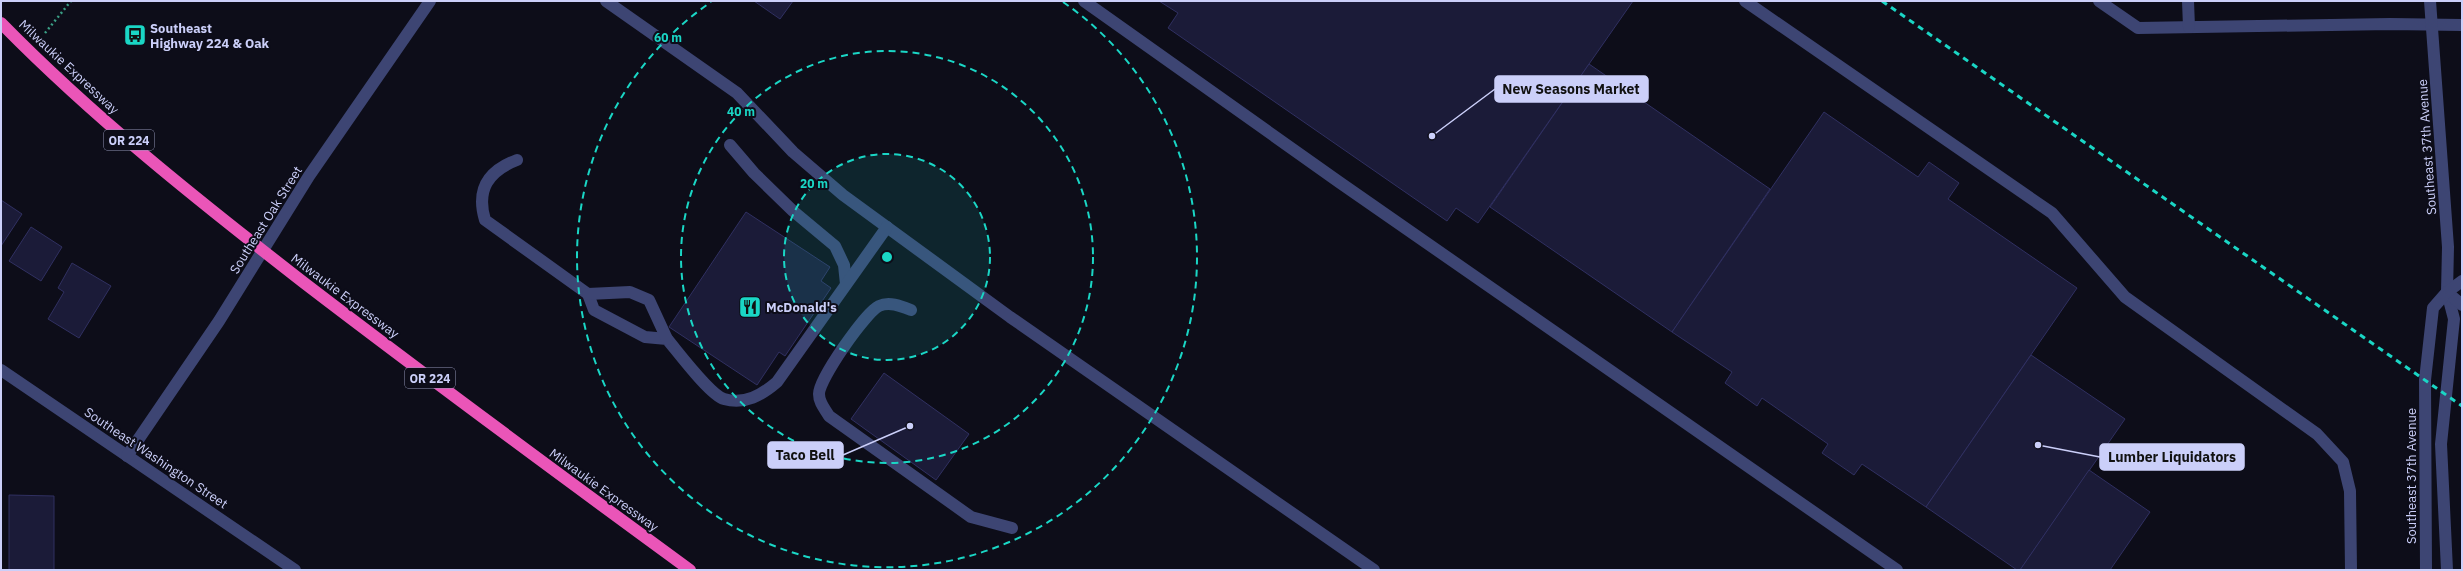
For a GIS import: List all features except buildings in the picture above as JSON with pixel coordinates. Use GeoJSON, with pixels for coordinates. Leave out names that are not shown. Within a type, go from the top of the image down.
{"type":"FeatureCollection","features":[{"type":"Feature","properties":{"kind":"highway","name":"Milwaukie Expressway"},"geometry":{"type":"LineString","coordinates":[[1,23],[29,51],[200,201],[524,450],[690,570]]}},
{"type":"Feature","properties":{"kind":"street","name":"Southeast Oak Street"},"geometry":{"type":"LineString","coordinates":[[127,456],[218,321],[309,176],[430,1]]}},
{"type":"Feature","properties":{"kind":"street"},"geometry":{"type":"LineString","coordinates":[[606,1],[737,93],[822,179],[1004,313],[1374,570]]}},
{"type":"Feature","properties":{"kind":"street"},"geometry":{"type":"LineString","coordinates":[[1084,1],[1326,173],[1897,570]]}},
{"type":"Feature","properties":{"kind":"street"},"geometry":{"type":"LineString","coordinates":[[1745,1],[2052,213],[2125,297],[2317,434],[2343,462],[2345,469],[2350,491],[2351,570]]}},
{"type":"Feature","properties":{"kind":"street"},"geometry":{"type":"LineString","coordinates":[[2099,1],[2138,28],[2462,25]]}},
{"type":"Feature","properties":{"kind":"street"},"geometry":{"type":"LineString","coordinates":[[2188,1],[2189,27]]}},
{"type":"Feature","properties":{"kind":"street","name":"Southeast 37th Avenue"},"geometry":{"type":"LineString","coordinates":[[2430,1],[2448,247],[2447,292],[2454,319],[2441,444],[2447,570]]}},
{"type":"Feature","properties":{"kind":"street"},"geometry":{"type":"LineString","coordinates":[[730,145],[754,173],[793,211],[835,246],[844,265],[846,284]]}},
{"type":"Feature","properties":{"kind":"street"},"geometry":{"type":"LineString","coordinates":[[517,160],[502,165],[486,182],[481,207],[485,220],[588,294],[594,310],[645,337],[667,339]]}},
{"type":"Feature","properties":{"kind":"street"},"geometry":{"type":"LineString","coordinates":[[588,294],[630,292],[649,300],[667,339],[700,379],[723,399],[747,400],[763,394],[777,382],[888,227]]}},
{"type":"Feature","properties":{"kind":"street"},"geometry":{"type":"LineString","coordinates":[[2462,281],[2447,292],[2462,305]]}},
{"type":"Feature","properties":{"kind":"street","name":"Southeast 37th Avenue"},"geometry":{"type":"LineString","coordinates":[[2426,570],[2425,380],[2433,308],[2447,292]]}},
{"type":"Feature","properties":{"kind":"street"},"geometry":{"type":"LineString","coordinates":[[911,310],[896,304],[879,306],[867,314],[822,380],[819,394],[822,406],[829,416],[971,517],[1012,528]]}},
{"type":"Feature","properties":{"kind":"street","name":"Southeast Washington Street"},"geometry":{"type":"LineString","coordinates":[[1,370],[295,570]]}},
{"type":"Feature","properties":{"kind":"path"},"geometry":{"type":"LineString","coordinates":[[29,51],[71,1]]}},
{"type":"Feature","properties":{"kind":"railway"},"geometry":{"type":"LineString","coordinates":[[1882,1],[2462,406]]}},
{"type":"Feature","properties":{"kind":"place","name":"Southeast Highway 224 & Oak"},"geometry":{"type":"Point","coordinates":[135,35]}},
{"type":"Feature","properties":{"kind":"place","name":"New Seasons Market"},"geometry":{"type":"Point","coordinates":[1432,136]}},
{"type":"Feature","properties":{"kind":"place","name":"McDonald's"},"geometry":{"type":"Point","coordinates":[750,307]}},
{"type":"Feature","properties":{"kind":"place","name":"Taco Bell"},"geometry":{"type":"Point","coordinates":[910,426]}},
{"type":"Feature","properties":{"kind":"place","name":"Lumber Liquidators"},"geometry":{"type":"Point","coordinates":[2038,445]}}]}
